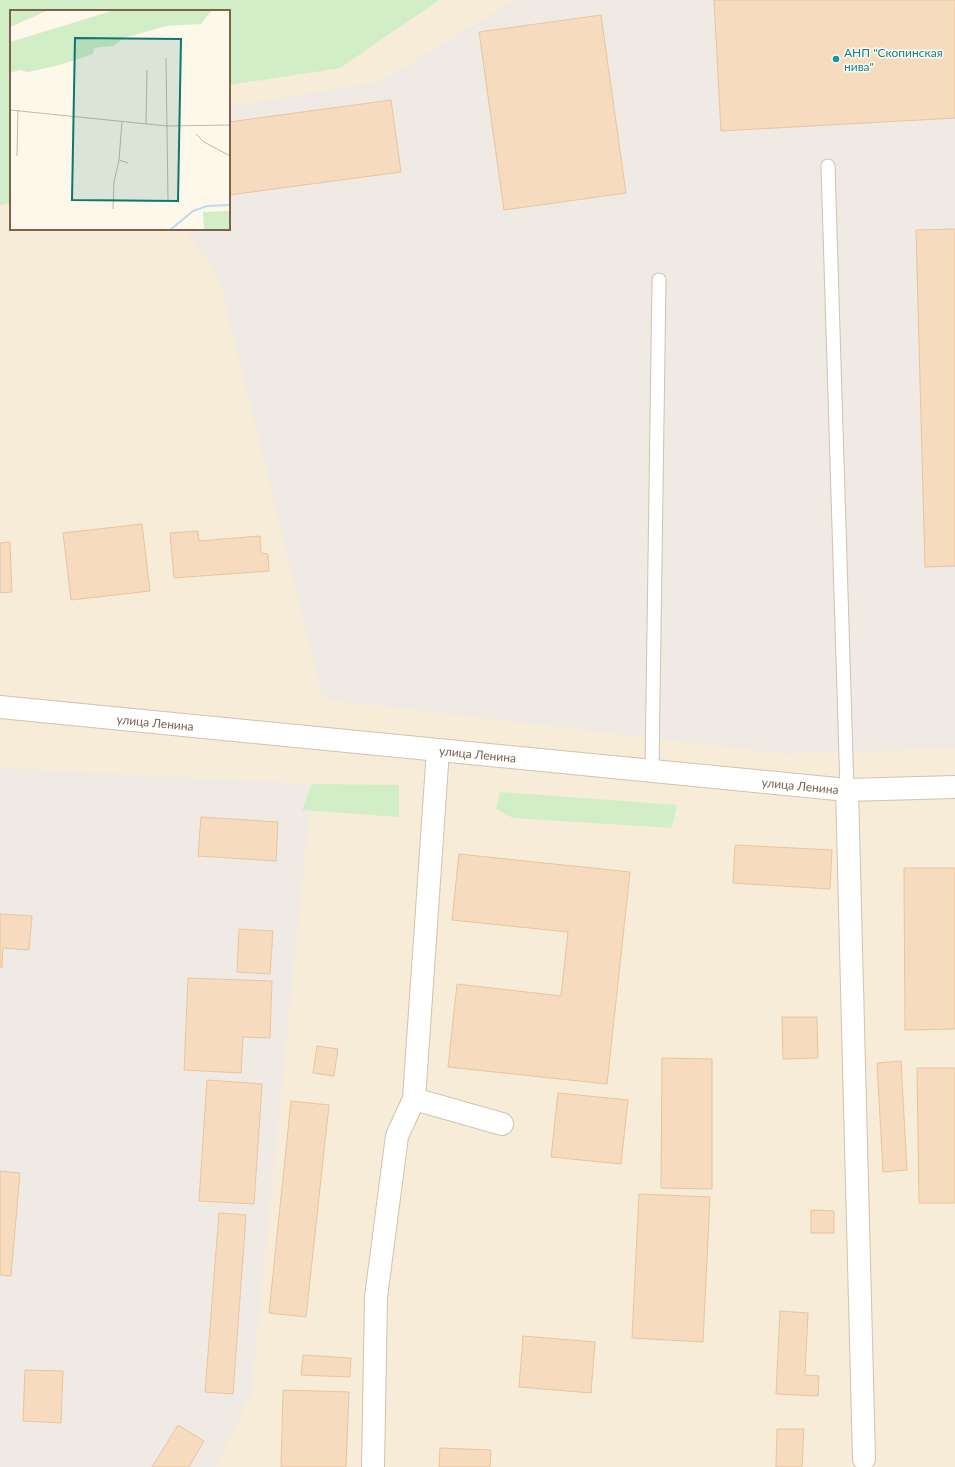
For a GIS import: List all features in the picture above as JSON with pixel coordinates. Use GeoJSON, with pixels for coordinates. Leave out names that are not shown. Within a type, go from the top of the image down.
{"type":"FeatureCollection","features":[{"type":"Feature","properties":{"kind":"street","name":"улица Ленина"},"geometry":{"type":"LineString","coordinates":[[0,707],[847,790],[955,787]]}},
{"type":"Feature","properties":{"kind":"street"},"geometry":{"type":"LineString","coordinates":[[373,1467],[376,1297],[397,1136],[414,1099],[438,750]]}},
{"type":"Feature","properties":{"kind":"street"},"geometry":{"type":"LineString","coordinates":[[847,790],[864,1460]]}},
{"type":"Feature","properties":{"kind":"street"},"geometry":{"type":"LineString","coordinates":[[414,1099],[502,1124]]}},
{"type":"Feature","properties":{"kind":"lane"},"geometry":{"type":"LineString","coordinates":[[828,166],[847,790]]}},
{"type":"Feature","properties":{"kind":"lane"},"geometry":{"type":"LineString","coordinates":[[652,771],[659,280]]}},
{"type":"Feature","properties":{"kind":"shaded area"},"geometry":{"type":"Polygon","coordinates":[[[0,0],[955,0],[955,1467],[0,1467],[0,0]]]}},
{"type":"Feature","properties":{"kind":"shaded area","name":"АНП \"Скопинская нива\""},"geometry":{"type":"Polygon","coordinates":[[[525,0],[955,0],[955,748],[786,754],[323,699],[219,278],[185,230],[230,230],[230,107],[381,81],[508,4],[525,0]]]}},
{"type":"Feature","properties":{"kind":"shaded area"},"geometry":{"type":"Polygon","coordinates":[[[0,768],[312,784],[251,1394],[215,1467],[0,1467],[0,768]]]}},
{"type":"Feature","properties":{"kind":"green space"},"geometry":{"type":"Polygon","coordinates":[[[0,0],[439,0],[340,68],[230,85],[230,10],[10,10],[10,202],[0,206],[0,0]]]}},
{"type":"Feature","properties":{"kind":"green space"},"geometry":{"type":"Polygon","coordinates":[[[312,784],[399,785],[399,817],[302,810],[312,784]]]}},
{"type":"Feature","properties":{"kind":"green space"},"geometry":{"type":"Polygon","coordinates":[[[500,792],[677,805],[672,828],[513,818],[496,809],[500,792]]]}},
{"type":"Feature","properties":{"kind":"building","name":"АНП \"Скопинская нива\""},"geometry":{"type":"Polygon","coordinates":[[[714,0],[955,0],[955,118],[721,131],[714,0]]]}},
{"type":"Feature","properties":{"kind":"building"},"geometry":{"type":"Polygon","coordinates":[[[601,15],[626,193],[504,210],[479,32],[601,15]]]}},
{"type":"Feature","properties":{"kind":"building"},"geometry":{"type":"Polygon","coordinates":[[[391,100],[401,172],[230,195],[230,122],[391,100]]]}},
{"type":"Feature","properties":{"kind":"building"},"geometry":{"type":"Polygon","coordinates":[[[955,229],[955,566],[925,567],[916,230],[955,229]]]}},
{"type":"Feature","properties":{"kind":"building"},"geometry":{"type":"Polygon","coordinates":[[[142,524],[150,591],[71,600],[63,533],[142,524]]]}},
{"type":"Feature","properties":{"kind":"building"},"geometry":{"type":"Polygon","coordinates":[[[198,531],[199,541],[260,536],[261,553],[268,554],[269,571],[174,578],[170,533],[198,531]]]}},
{"type":"Feature","properties":{"kind":"building"},"geometry":{"type":"Polygon","coordinates":[[[10,542],[12,592],[0,593],[0,543],[10,542]]]}},
{"type":"Feature","properties":{"kind":"building"},"geometry":{"type":"Polygon","coordinates":[[[201,817],[278,822],[276,861],[198,856],[201,817]]]}},
{"type":"Feature","properties":{"kind":"building"},"geometry":{"type":"Polygon","coordinates":[[[735,845],[832,850],[830,889],[733,883],[735,845]]]}},
{"type":"Feature","properties":{"kind":"building"},"geometry":{"type":"Polygon","coordinates":[[[459,854],[630,872],[607,1084],[448,1067],[457,984],[561,996],[568,932],[452,920],[459,854]]]}},
{"type":"Feature","properties":{"kind":"building"},"geometry":{"type":"Polygon","coordinates":[[[904,868],[955,868],[955,1029],[905,1030],[904,868]]]}},
{"type":"Feature","properties":{"kind":"building"},"geometry":{"type":"Polygon","coordinates":[[[0,914],[32,916],[29,950],[3,948],[2,968],[0,967],[0,914]]]}},
{"type":"Feature","properties":{"kind":"building"},"geometry":{"type":"Polygon","coordinates":[[[239,929],[273,931],[270,974],[237,972],[239,929]]]}},
{"type":"Feature","properties":{"kind":"building"},"geometry":{"type":"Polygon","coordinates":[[[188,978],[272,981],[270,1038],[243,1037],[241,1073],[184,1070],[188,978]]]}},
{"type":"Feature","properties":{"kind":"building"},"geometry":{"type":"Polygon","coordinates":[[[782,1017],[817,1017],[818,1058],[783,1059],[782,1017]]]}},
{"type":"Feature","properties":{"kind":"building"},"geometry":{"type":"Polygon","coordinates":[[[317,1046],[338,1049],[334,1076],[313,1073],[317,1046]]]}},
{"type":"Feature","properties":{"kind":"building"},"geometry":{"type":"Polygon","coordinates":[[[662,1058],[712,1059],[712,1189],[661,1188],[662,1058]]]}},
{"type":"Feature","properties":{"kind":"building"},"geometry":{"type":"Polygon","coordinates":[[[901,1061],[907,1170],[883,1172],[877,1063],[901,1061]]]}},
{"type":"Feature","properties":{"kind":"building"},"geometry":{"type":"Polygon","coordinates":[[[917,1068],[955,1068],[955,1203],[919,1203],[917,1068]]]}},
{"type":"Feature","properties":{"kind":"building"},"geometry":{"type":"Polygon","coordinates":[[[207,1080],[262,1084],[254,1204],[199,1201],[207,1080]]]}},
{"type":"Feature","properties":{"kind":"building"},"geometry":{"type":"Polygon","coordinates":[[[558,1093],[628,1100],[621,1164],[551,1157],[558,1093]]]}},
{"type":"Feature","properties":{"kind":"building"},"geometry":{"type":"Polygon","coordinates":[[[291,1101],[329,1105],[306,1317],[269,1313],[291,1101]]]}},
{"type":"Feature","properties":{"kind":"building"},"geometry":{"type":"Polygon","coordinates":[[[0,1171],[20,1173],[11,1276],[0,1275],[0,1171]]]}},
{"type":"Feature","properties":{"kind":"building"},"geometry":{"type":"Polygon","coordinates":[[[639,1194],[710,1197],[703,1342],[632,1338],[639,1194]]]}},
{"type":"Feature","properties":{"kind":"building"},"geometry":{"type":"Polygon","coordinates":[[[811,1210],[834,1211],[834,1233],[811,1233],[811,1210]]]}},
{"type":"Feature","properties":{"kind":"building"},"geometry":{"type":"Polygon","coordinates":[[[219,1213],[246,1215],[233,1394],[205,1392],[219,1213]]]}},
{"type":"Feature","properties":{"kind":"building"},"geometry":{"type":"Polygon","coordinates":[[[780,1311],[808,1313],[805,1375],[819,1376],[818,1396],[776,1394],[780,1311]]]}},
{"type":"Feature","properties":{"kind":"building"},"geometry":{"type":"Polygon","coordinates":[[[523,1336],[595,1342],[591,1393],[519,1387],[523,1336]]]}},
{"type":"Feature","properties":{"kind":"building"},"geometry":{"type":"Polygon","coordinates":[[[303,1355],[351,1358],[350,1377],[301,1375],[303,1355]]]}},
{"type":"Feature","properties":{"kind":"building"},"geometry":{"type":"Polygon","coordinates":[[[25,1370],[63,1371],[61,1423],[23,1421],[25,1370]]]}},
{"type":"Feature","properties":{"kind":"building"},"geometry":{"type":"Polygon","coordinates":[[[283,1390],[349,1392],[346,1467],[281,1467],[283,1390]]]}},
{"type":"Feature","properties":{"kind":"building"},"geometry":{"type":"Polygon","coordinates":[[[178,1425],[204,1441],[189,1467],[152,1467],[178,1425]]]}},
{"type":"Feature","properties":{"kind":"building"},"geometry":{"type":"Polygon","coordinates":[[[777,1429],[804,1429],[802,1467],[776,1467],[777,1429]]]}},
{"type":"Feature","properties":{"kind":"building"},"geometry":{"type":"Polygon","coordinates":[[[440,1448],[491,1450],[490,1467],[439,1467],[440,1448]]]}},
{"type":"Feature","properties":{"kind":"place","name":"АНП \"Скопинская нива\""},"geometry":{"type":"Point","coordinates":[836,59]}}]}
